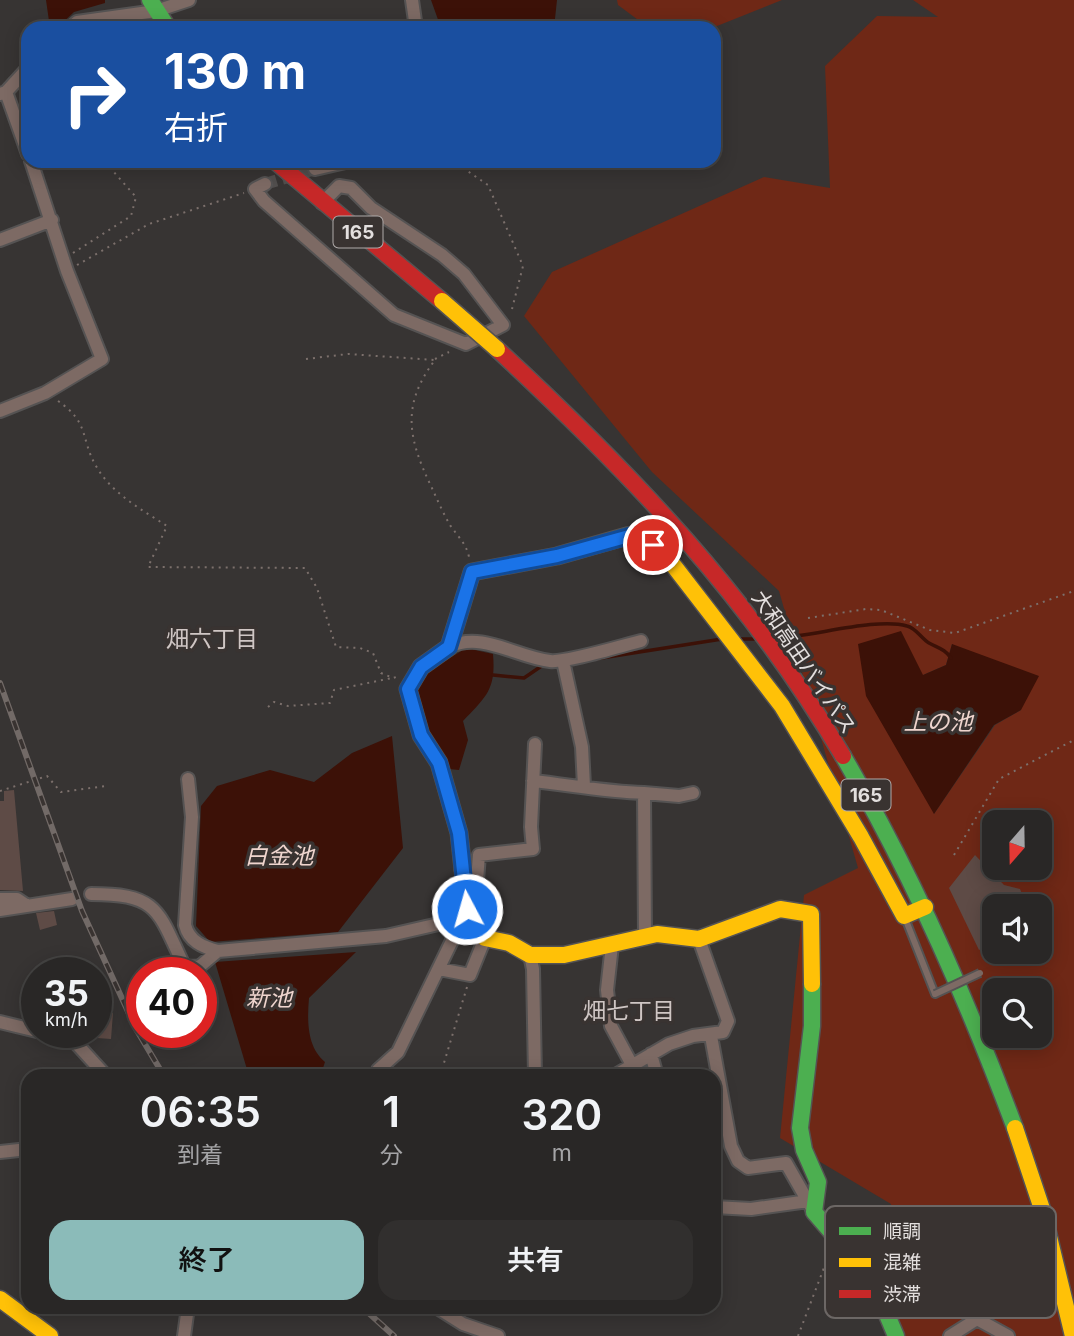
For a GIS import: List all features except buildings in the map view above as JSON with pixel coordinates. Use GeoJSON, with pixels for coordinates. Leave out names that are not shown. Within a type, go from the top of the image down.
{"type":"FeatureCollection","features":[{"type":"Feature","properties":{"kind":"main road"},"geometry":{"type":"LineString","coordinates":[[153,5],[163,21]]}},
{"type":"Feature","properties":{"kind":"main road","name":"大和高田バイパス"},"geometry":{"type":"LineString","coordinates":[[283,168],[442,301],[584,430],[687,539],[737,601],[814,709],[879,815],[964,991],[1041,1206]]}},
{"type":"Feature","properties":{"kind":"main road"},"geometry":{"type":"LineString","coordinates":[[825,1222],[811,1206],[818,1182],[804,1150],[800,1128],[812,1026],[811,914],[780,909],[699,939],[657,934],[564,956],[530,955],[509,943],[485,938],[467,918],[459,833],[439,763],[421,735],[408,689],[421,667],[449,647],[472,572],[557,556],[640,533],[667,557],[782,706],[904,916],[925,907]]}},
{"type":"Feature","properties":{"kind":"main road","name":"大和高田バイパス"},"geometry":{"type":"LineString","coordinates":[[1056,1267],[1073,1336]]}},
{"type":"Feature","properties":{"kind":"main road"},"geometry":{"type":"LineString","coordinates":[[0,1299],[50,1336]]}},
{"type":"Feature","properties":{"kind":"main road"},"geometry":{"type":"LineString","coordinates":[[889,1318],[896,1336]]}},
{"type":"Feature","properties":{"kind":"street"},"geometry":{"type":"LineString","coordinates":[[81,21],[189,0]]}},
{"type":"Feature","properties":{"kind":"street"},"geometry":{"type":"LineString","coordinates":[[412,0],[415,21]]}},
{"type":"Feature","properties":{"kind":"street"},"geometry":{"type":"LineString","coordinates":[[21,75],[3,93],[21,137]]}},
{"type":"Feature","properties":{"kind":"street"},"geometry":{"type":"LineString","coordinates":[[0,411],[45,393],[102,359],[65,265],[33,168]]}},
{"type":"Feature","properties":{"kind":"street"},"geometry":{"type":"LineString","coordinates":[[315,169],[319,168]]}},
{"type":"Feature","properties":{"kind":"street"},"geometry":{"type":"LineString","coordinates":[[260,186],[264,201],[394,315],[466,344],[503,325],[464,274],[442,255],[371,208],[351,188],[340,186],[323,203]]}},
{"type":"Feature","properties":{"kind":"street"},"geometry":{"type":"LineString","coordinates":[[0,240],[52,220]]}},
{"type":"Feature","properties":{"kind":"street"},"geometry":{"type":"LineString","coordinates":[[667,557],[687,539]]}},
{"type":"Feature","properties":{"kind":"street"},"geometry":{"type":"LineString","coordinates":[[449,647],[471,639],[549,661],[563,661],[641,641]]}},
{"type":"Feature","properties":{"kind":"street"},"geometry":{"type":"LineString","coordinates":[[563,661],[582,747],[584,786]]}},
{"type":"Feature","properties":{"kind":"street"},"geometry":{"type":"LineString","coordinates":[[382,1069],[398,1052],[467,918],[479,855],[533,849],[531,827],[535,744]]}},
{"type":"Feature","properties":{"kind":"street"},"geometry":{"type":"LineString","coordinates":[[188,779],[192,817],[185,925],[188,934],[197,943],[218,951],[386,936],[467,918]]}},
{"type":"Feature","properties":{"kind":"street"},"geometry":{"type":"LineString","coordinates":[[533,781],[584,786],[602,792],[679,796],[693,793]]}},
{"type":"Feature","properties":{"kind":"street"},"geometry":{"type":"LineString","coordinates":[[644,793],[645,937]]}},
{"type":"Feature","properties":{"kind":"street"},"geometry":{"type":"LineString","coordinates":[[91,894],[121,894],[149,904],[163,921],[184,966],[199,967],[218,951]]}},
{"type":"Feature","properties":{"kind":"street"},"geometry":{"type":"LineString","coordinates":[[0,899],[17,899],[26,905]]}},
{"type":"Feature","properties":{"kind":"street"},"geometry":{"type":"LineString","coordinates":[[0,910],[72,899]]}},
{"type":"Feature","properties":{"kind":"street"},"geometry":{"type":"LineString","coordinates":[[439,969],[470,975],[485,938]]}},
{"type":"Feature","properties":{"kind":"street"},"geometry":{"type":"LineString","coordinates":[[627,1069],[669,1044],[693,1036],[711,1036],[723,1032],[728,1021],[699,939]]}},
{"type":"Feature","properties":{"kind":"street"},"geometry":{"type":"LineString","coordinates":[[612,945],[607,990],[611,1026],[632,1066]]}},
{"type":"Feature","properties":{"kind":"street"},"geometry":{"type":"LineString","coordinates":[[530,955],[535,1069]]}},
{"type":"Feature","properties":{"kind":"street"},"geometry":{"type":"LineString","coordinates":[[0,1022],[21,1027]]}},
{"type":"Feature","properties":{"kind":"street"},"geometry":{"type":"LineString","coordinates":[[711,1036],[715,1069]]}},
{"type":"Feature","properties":{"kind":"street"},"geometry":{"type":"LineString","coordinates":[[80,1048],[100,1069]]}},
{"type":"Feature","properties":{"kind":"street"},"geometry":{"type":"LineString","coordinates":[[651,1054],[655,1069]]}},
{"type":"Feature","properties":{"kind":"street"},"geometry":{"type":"LineString","coordinates":[[721,1120],[738,1161],[748,1168],[786,1163],[811,1206],[721,1207]]}},
{"type":"Feature","properties":{"kind":"street"},"geometry":{"type":"LineString","coordinates":[[0,1152],[21,1150]]}},
{"type":"Feature","properties":{"kind":"street"},"geometry":{"type":"LineString","coordinates":[[184,1336],[187,1314]]}},
{"type":"Feature","properties":{"kind":"street"},"geometry":{"type":"LineString","coordinates":[[448,1314],[466,1330],[498,1336]]}},
{"type":"Feature","properties":{"kind":"street"},"geometry":{"type":"LineString","coordinates":[[950,1336],[976,1319],[1008,1336]]}},
{"type":"Feature","properties":{"kind":"lane"},"geometry":{"type":"LineString","coordinates":[[904,916],[935,995],[980,973]]}},
{"type":"Feature","properties":{"kind":"path"},"geometry":{"type":"LineString","coordinates":[[65,265],[131,216],[136,197],[110,168]]}},
{"type":"Feature","properties":{"kind":"path"},"geometry":{"type":"LineString","coordinates":[[464,168],[488,185],[523,266],[511,313],[503,325]]}},
{"type":"Feature","properties":{"kind":"path"},"geometry":{"type":"LineString","coordinates":[[65,265],[149,223],[260,186]]}},
{"type":"Feature","properties":{"kind":"path"},"geometry":{"type":"LineString","coordinates":[[306,359],[348,354],[435,360],[415,389],[411,407],[415,453],[450,524],[467,546],[472,572]]}},
{"type":"Feature","properties":{"kind":"path"},"geometry":{"type":"LineString","coordinates":[[45,393],[69,409],[85,429],[96,466],[127,501],[167,526],[148,567],[305,568],[317,588],[336,647],[360,648],[373,653],[381,673],[393,678]]}},
{"type":"Feature","properties":{"kind":"path"},"geometry":{"type":"LineString","coordinates":[[808,618],[866,609],[881,610],[930,630],[955,633],[1074,591]]}},
{"type":"Feature","properties":{"kind":"path"},"geometry":{"type":"LineString","coordinates":[[268,707],[274,702],[288,706],[330,703],[334,690],[393,678],[421,667]]}},
{"type":"Feature","properties":{"kind":"path"},"geometry":{"type":"LineString","coordinates":[[954,855],[999,779],[1074,740]]}},
{"type":"Feature","properties":{"kind":"path"},"geometry":{"type":"LineString","coordinates":[[0,791],[47,776],[61,792],[106,786]]}},
{"type":"Feature","properties":{"kind":"path"},"geometry":{"type":"LineString","coordinates":[[442,1069],[470,975]]}},
{"type":"Feature","properties":{"kind":"path"},"geometry":{"type":"LineString","coordinates":[[798,1336],[825,1266]]}},
{"type":"Feature","properties":{"kind":"shaded area"},"geometry":{"type":"Polygon","coordinates":[[[617,0],[782,0],[721,24],[721,21],[640,21],[618,5],[617,0]]]}},
{"type":"Feature","properties":{"kind":"shaded area"},"geometry":{"type":"Polygon","coordinates":[[[913,0],[1074,0],[1074,1336],[893,1336],[893,1318],[1056,1318],[1056,1206],[891,1206],[780,1138],[804,895],[858,868],[779,591],[652,472],[524,316],[552,272],[764,177],[830,188],[825,66],[877,16],[938,17],[913,0]],[[952,644],[946,665],[923,675],[934,814],[995,725],[1021,710],[952,644]]]}},
{"type":"Feature","properties":{"kind":"water"},"geometry":{"type":"Polygon","coordinates":[[[46,0],[105,0],[105,3],[74,12],[64,21],[49,21],[46,0]]]}},
{"type":"Feature","properties":{"kind":"water"},"geometry":{"type":"Polygon","coordinates":[[[431,0],[557,0],[555,21],[438,21],[431,0]]]}},
{"type":"Feature","properties":{"kind":"water","name":"上の池"},"geometry":{"type":"Polygon","coordinates":[[[901,631],[923,675],[946,665],[952,644],[1039,676],[1021,710],[994,725],[934,814],[866,696],[858,644],[901,631]]]}},
{"type":"Feature","properties":{"kind":"water"},"geometry":{"type":"Polygon","coordinates":[[[466,648],[493,654],[494,666],[488,691],[463,721],[468,740],[459,770],[449,769],[432,742],[413,690],[418,678],[466,648]]]}},
{"type":"Feature","properties":{"kind":"water","name":"白金池"},"geometry":{"type":"Polygon","coordinates":[[[392,736],[403,848],[338,932],[210,942],[196,926],[201,806],[217,786],[270,770],[314,782],[352,753],[392,736]]]}},
{"type":"Feature","properties":{"kind":"water","name":"新池"},"geometry":{"type":"Polygon","coordinates":[[[356,952],[309,998],[309,1033],[315,1049],[325,1062],[323,1069],[247,1069],[217,962],[356,952]]]}},
{"type":"Feature","properties":{"kind":"waterway"},"geometry":{"type":"LineString","coordinates":[[776,638],[894,624],[913,629],[951,658]]}},
{"type":"Feature","properties":{"kind":"waterway"},"geometry":{"type":"LineString","coordinates":[[595,659],[722,639]]}},
{"type":"Feature","properties":{"kind":"waterway"},"geometry":{"type":"LineString","coordinates":[[737,639],[754,639]]}},
{"type":"Feature","properties":{"kind":"waterway"},"geometry":{"type":"LineString","coordinates":[[493,675],[524,678],[543,665]]}},
{"type":"Feature","properties":{"kind":"tunnel"},"geometry":{"type":"LineString","coordinates":[[265,184],[315,169]]}},
{"type":"Feature","properties":{"kind":"railway"},"geometry":{"type":"LineString","coordinates":[[0,683],[82,911],[136,1029],[160,1069]]}},
{"type":"Feature","properties":{"kind":"railway"},"geometry":{"type":"LineString","coordinates":[[370,1314],[394,1336]]}},
{"type":"Feature","properties":{"kind":"traffic: fast"},"geometry":{"type":"LineString","coordinates":[[150,0],[164,21]]}},
{"type":"Feature","properties":{"kind":"traffic: fast"},"geometry":{"type":"LineString","coordinates":[[463,870],[459,833],[439,763],[421,735],[408,689],[421,667],[449,647],[472,572],[557,556],[627,536]]}},
{"type":"Feature","properties":{"kind":"traffic: fast"},"geometry":{"type":"LineString","coordinates":[[843,756],[916,892],[978,1032],[1015,1128]]}},
{"type":"Feature","properties":{"kind":"traffic: fast"},"geometry":{"type":"LineString","coordinates":[[812,984],[812,1026],[800,1128],[804,1150],[818,1182],[814,1212],[825,1225]]}},
{"type":"Feature","properties":{"kind":"traffic: fast"},"geometry":{"type":"LineString","coordinates":[[888,1318],[896,1336]]}},
{"type":"Feature","properties":{"kind":"traffic: slow"},"geometry":{"type":"LineString","coordinates":[[442,301],[497,349]]}},
{"type":"Feature","properties":{"kind":"traffic: slow"},"geometry":{"type":"LineString","coordinates":[[627,536],[640,533],[667,557],[782,706],[861,837],[904,916],[925,907]]}},
{"type":"Feature","properties":{"kind":"traffic: slow"},"geometry":{"type":"LineString","coordinates":[[463,870],[467,909],[485,938],[509,943],[530,955],[564,955],[657,934],[699,939],[780,909],[811,914],[812,984]]}},
{"type":"Feature","properties":{"kind":"traffic: slow"},"geometry":{"type":"LineString","coordinates":[[1015,1128],[1041,1206]]}},
{"type":"Feature","properties":{"kind":"traffic: slow"},"geometry":{"type":"LineString","coordinates":[[1056,1266],[1073,1336]]}},
{"type":"Feature","properties":{"kind":"traffic: slow"},"geometry":{"type":"LineString","coordinates":[[0,1299],[50,1336]]}},
{"type":"Feature","properties":{"kind":"traffic: jam"},"geometry":{"type":"LineString","coordinates":[[283,168],[442,301]]}},
{"type":"Feature","properties":{"kind":"traffic: jam"},"geometry":{"type":"LineString","coordinates":[[497,349],[595,443],[685,539],[768,642],[843,756]]}},
{"type":"Feature","properties":{"kind":"district","name":"畑六丁目"},"geometry":{"type":"Point","coordinates":[212,639]}},
{"type":"Feature","properties":{"kind":"district","name":"畑七丁目"},"geometry":{"type":"Point","coordinates":[629,1011]}},
{"type":"Feature","properties":{"kind":"route"},"geometry":{"type":"LineString","coordinates":[[467,909],[459,833],[439,763],[421,735],[412,712],[408,689],[421,667],[449,647],[472,572],[557,556],[640,533],[653,545]]}}]}
